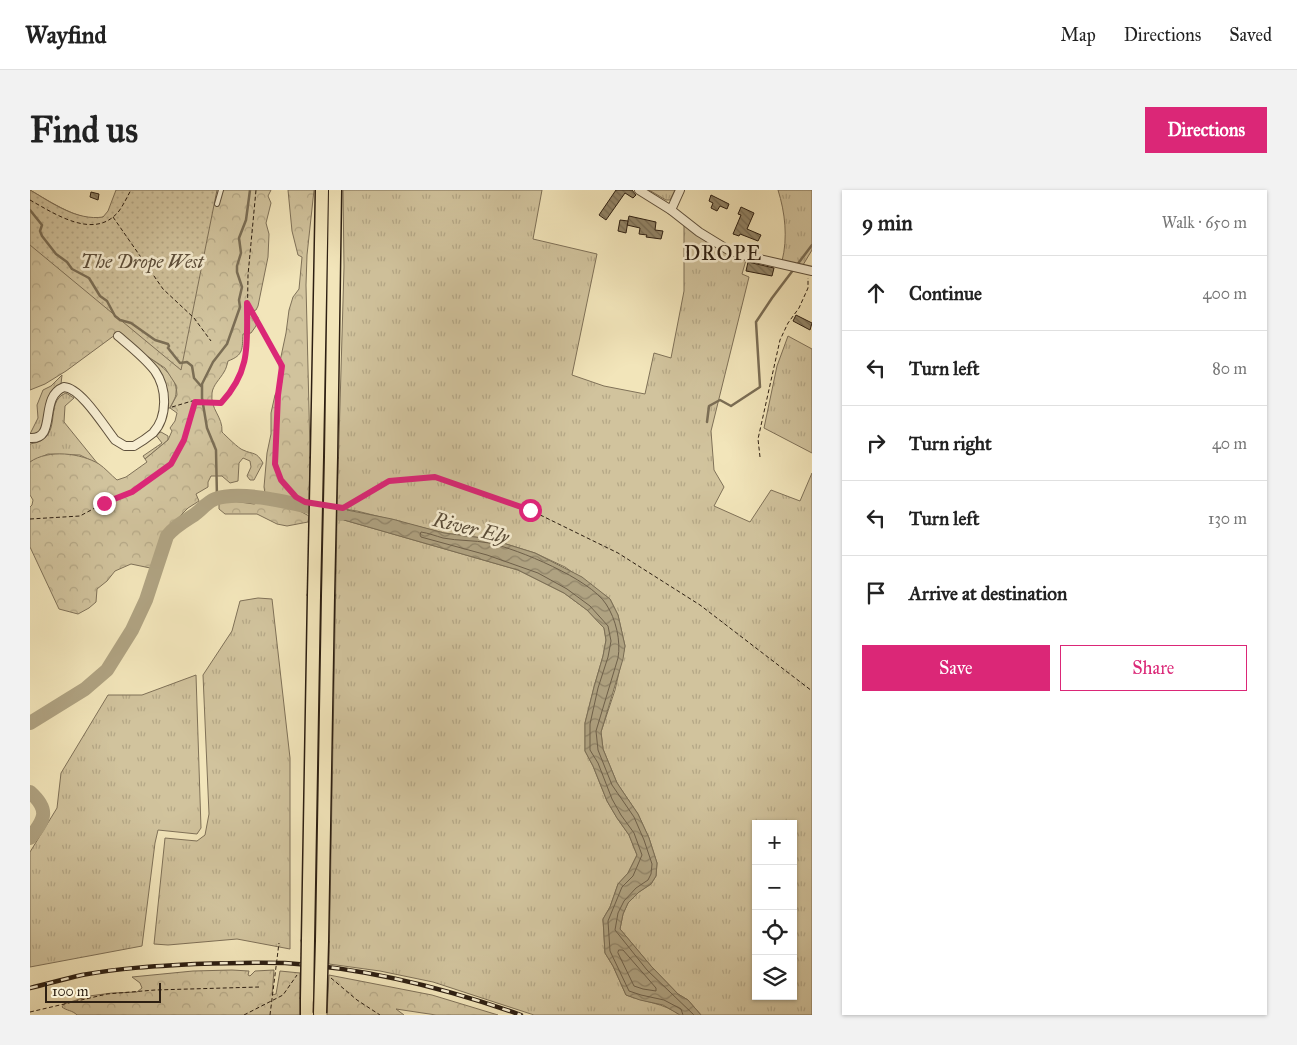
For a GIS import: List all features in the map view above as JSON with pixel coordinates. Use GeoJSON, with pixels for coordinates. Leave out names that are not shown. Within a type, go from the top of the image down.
{"type":"FeatureCollection","features":[{"type":"Feature","properties":{"kind":"highway"},"geometry":{"type":"LineString","coordinates":[[307,1015],[322,190]]}},
{"type":"Feature","properties":{"kind":"highway"},"geometry":{"type":"LineString","coordinates":[[320,1014],[335,190]]}},
{"type":"Feature","properties":{"kind":"street"},"geometry":{"type":"LineString","coordinates":[[640,190],[671,210],[699,232],[730,251],[810,270]]}},
{"type":"Feature","properties":{"kind":"street"},"geometry":{"type":"LineString","coordinates":[[671,210],[680,190]]}},
{"type":"Feature","properties":{"kind":"street"},"geometry":{"type":"LineString","coordinates":[[30,438],[40,436],[46,430],[50,401],[64,387],[74,390],[81,396],[115,440],[122,445],[134,446],[153,432],[161,419],[163,410],[164,392],[161,382],[151,366],[118,336]]}},
{"type":"Feature","properties":{"kind":"lane"},"geometry":{"type":"LineString","coordinates":[[218,204],[221,190]]}},
{"type":"Feature","properties":{"kind":"path"},"geometry":{"type":"LineString","coordinates":[[30,200],[57,215],[85,225],[96,225],[113,217],[131,190]]}},
{"type":"Feature","properties":{"kind":"path"},"geometry":{"type":"LineString","coordinates":[[172,407],[195,402],[221,403],[232,392],[244,367],[256,190]]}},
{"type":"Feature","properties":{"kind":"path"},"geometry":{"type":"LineString","coordinates":[[113,217],[163,289],[194,318],[211,341]]}},
{"type":"Feature","properties":{"kind":"path"},"geometry":{"type":"LineString","coordinates":[[760,457],[758,439],[780,340],[788,323],[799,308],[808,288],[810,270]]}},
{"type":"Feature","properties":{"kind":"path"},"geometry":{"type":"LineString","coordinates":[[247,303],[282,366],[276,412],[275,464],[281,480],[296,497],[305,502]]}},
{"type":"Feature","properties":{"kind":"path"},"geometry":{"type":"LineString","coordinates":[[30,519],[80,516],[104,503],[132,492],[171,464],[184,440],[195,402]]}},
{"type":"Feature","properties":{"kind":"path"},"geometry":{"type":"LineString","coordinates":[[334,506],[343,508],[389,481],[435,477],[530,510],[618,553],[700,605],[812,691]]}},
{"type":"Feature","properties":{"kind":"path"},"geometry":{"type":"LineString","coordinates":[[270,1015],[280,944]]}},
{"type":"Feature","properties":{"kind":"path"},"geometry":{"type":"LineString","coordinates":[[30,1012],[108,994],[156,990],[259,988]]}},
{"type":"Feature","properties":{"kind":"green space"},"geometry":{"type":"Polygon","coordinates":[[[30,190],[67,211],[88,218],[97,218],[109,213],[134,190],[271,190],[268,196],[271,203],[266,223],[269,234],[268,257],[258,306],[256,310],[249,312],[251,315],[258,317],[256,326],[251,333],[243,334],[240,354],[228,361],[225,371],[212,393],[213,404],[221,422],[222,432],[241,449],[256,455],[263,463],[254,480],[250,480],[247,476],[251,467],[250,461],[243,458],[239,463],[238,481],[230,483],[222,476],[211,476],[208,487],[196,494],[199,501],[188,508],[167,529],[155,569],[131,564],[115,571],[97,589],[96,602],[78,614],[59,609],[30,547],[30,507],[33,500],[30,495],[30,462],[46,455],[74,455],[99,464],[117,480],[126,477],[147,462],[145,459],[168,440],[172,431],[170,428],[175,421],[177,413],[170,408],[177,395],[176,385],[165,368],[138,350],[119,332],[66,371],[45,384],[30,390],[30,190]]]}},
{"type":"Feature","properties":{"kind":"green space","name":"The Drope West"},"geometry":{"type":"Polygon","coordinates":[[[30,190],[74,214],[93,218],[103,217],[108,211],[116,190],[217,190],[181,370],[30,245],[30,190]]]}},
{"type":"Feature","properties":{"kind":"green space"},"geometry":{"type":"Polygon","coordinates":[[[288,190],[314,190],[307,255],[306,285],[310,452],[309,500],[295,502],[278,500],[265,493],[264,487],[271,434],[271,413],[275,395],[282,382],[279,366],[289,310],[293,297],[299,289],[302,257],[298,255],[292,231],[288,190]]]}},
{"type":"Feature","properties":{"kind":"green space"},"geometry":{"type":"Polygon","coordinates":[[[343,190],[542,190],[533,239],[597,254],[572,375],[604,386],[645,394],[654,353],[671,358],[684,291],[684,225],[731,255],[746,260],[742,274],[749,277],[711,431],[714,470],[724,487],[714,506],[750,522],[771,490],[800,501],[812,473],[812,1015],[701,1015],[688,1000],[678,994],[651,966],[620,929],[623,914],[628,903],[651,884],[656,876],[657,863],[649,838],[638,814],[617,783],[603,749],[601,732],[615,690],[625,646],[618,615],[610,599],[565,567],[535,553],[490,539],[444,533],[357,511],[337,508],[344,267],[343,190]]]}},
{"type":"Feature","properties":{"kind":"green space"},"geometry":{"type":"Polygon","coordinates":[[[649,190],[675,190],[670,200],[666,200],[649,190]]]}},
{"type":"Feature","properties":{"kind":"green space"},"geometry":{"type":"Polygon","coordinates":[[[778,190],[812,190],[812,250],[803,265],[782,261],[785,225],[778,190]]]}},
{"type":"Feature","properties":{"kind":"green space"},"geometry":{"type":"Polygon","coordinates":[[[788,336],[812,349],[812,453],[764,428],[777,366],[788,336]]]}},
{"type":"Feature","properties":{"kind":"green space"},"geometry":{"type":"Polygon","coordinates":[[[138,350],[163,368],[176,386],[175,397],[170,408],[168,408],[164,423],[167,391],[138,350]]]}},
{"type":"Feature","properties":{"kind":"green space"},"geometry":{"type":"Polygon","coordinates":[[[62,375],[61,384],[53,390],[46,403],[43,425],[34,435],[30,434],[38,418],[37,405],[43,390],[51,386],[62,375]]]}},
{"type":"Feature","properties":{"kind":"green space"},"geometry":{"type":"Polygon","coordinates":[[[66,393],[74,398],[65,406],[64,422],[98,464],[80,455],[48,454],[30,462],[30,444],[41,441],[47,435],[51,428],[55,404],[66,393]]]}},
{"type":"Feature","properties":{"kind":"green space"},"geometry":{"type":"Polygon","coordinates":[[[161,432],[168,436],[168,440],[145,459],[143,456],[162,443],[155,434],[161,432]]]}},
{"type":"Feature","properties":{"kind":"green space"},"geometry":{"type":"Polygon","coordinates":[[[225,500],[254,504],[261,502],[291,508],[309,516],[308,522],[287,526],[277,524],[257,514],[225,514],[219,509],[219,504],[225,500]]]}},
{"type":"Feature","properties":{"kind":"green space"},"geometry":{"type":"Polygon","coordinates":[[[337,518],[518,570],[564,593],[587,610],[604,628],[606,640],[603,656],[585,723],[585,751],[607,801],[629,835],[637,855],[628,873],[618,884],[610,907],[603,919],[605,953],[626,995],[661,1005],[680,1015],[534,1015],[433,982],[380,971],[329,964],[337,518]]]}},
{"type":"Feature","properties":{"kind":"green space"},"geometry":{"type":"Polygon","coordinates":[[[258,598],[272,599],[290,758],[290,949],[237,939],[168,945],[154,944],[165,838],[197,841],[205,835],[209,814],[203,675],[232,631],[240,601],[258,598]]]}},
{"type":"Feature","properties":{"kind":"green space"},"geometry":{"type":"Polygon","coordinates":[[[196,675],[201,828],[197,834],[158,830],[142,946],[30,967],[30,852],[57,808],[61,773],[108,695],[142,695],[196,675]]]}},
{"type":"Feature","properties":{"kind":"green space"},"geometry":{"type":"Polygon","coordinates":[[[274,970],[272,995],[276,994],[280,971],[300,973],[300,1015],[77,1015],[62,1007],[64,1004],[89,996],[137,992],[142,988],[140,983],[132,977],[193,971],[249,971],[248,975],[250,976],[255,971],[274,970]]]}},
{"type":"Feature","properties":{"kind":"green space"},"geometry":{"type":"Polygon","coordinates":[[[329,975],[432,995],[498,1015],[436,1015],[396,1009],[404,1015],[327,1015],[329,975]]]}},
{"type":"Feature","properties":{"kind":"water"},"geometry":{"type":"Polygon","coordinates":[[[337,508],[392,519],[444,533],[490,539],[535,553],[582,577],[610,599],[618,615],[625,646],[623,659],[601,732],[603,749],[617,783],[638,814],[649,838],[657,863],[656,876],[651,884],[628,903],[623,914],[620,929],[651,966],[678,994],[688,1000],[701,1015],[680,1015],[663,1005],[626,995],[605,953],[603,919],[610,907],[618,884],[628,873],[637,855],[629,835],[607,801],[585,751],[585,723],[603,656],[606,640],[604,628],[587,610],[564,593],[518,570],[337,518],[337,508]]]}},
{"type":"Feature","properties":{"kind":"building"},"geometry":{"type":"Polygon","coordinates":[[[616,190],[632,190],[636,195],[633,198],[625,193],[606,220],[599,215],[616,190]]]}},
{"type":"Feature","properties":{"kind":"building"},"geometry":{"type":"Polygon","coordinates":[[[91,192],[99,194],[98,200],[90,197],[91,192]]]}},
{"type":"Feature","properties":{"kind":"building"},"geometry":{"type":"Polygon","coordinates":[[[711,195],[729,204],[727,209],[720,206],[717,211],[711,208],[713,203],[709,201],[711,195]]]}},
{"type":"Feature","properties":{"kind":"building"},"geometry":{"type":"Polygon","coordinates":[[[741,207],[754,213],[747,229],[761,235],[758,241],[740,234],[739,236],[733,234],[741,215],[738,214],[741,207]]]}},
{"type":"Feature","properties":{"kind":"building"},"geometry":{"type":"Polygon","coordinates":[[[629,216],[656,222],[655,230],[663,231],[661,239],[639,234],[640,228],[627,225],[629,216]]]}},
{"type":"Feature","properties":{"kind":"building"},"geometry":{"type":"Polygon","coordinates":[[[620,220],[628,221],[626,233],[618,231],[620,220]]]}},
{"type":"Feature","properties":{"kind":"building"},"geometry":{"type":"Polygon","coordinates":[[[748,262],[774,268],[772,276],[746,271],[748,262]]]}},
{"type":"Feature","properties":{"kind":"building"},"geometry":{"type":"Polygon","coordinates":[[[796,315],[812,323],[810,330],[793,321],[796,315]]]}},
{"type":"Feature","properties":{"kind":"waterway"},"geometry":{"type":"LineString","coordinates":[[217,498],[216,450],[207,428],[202,398],[202,384],[213,362],[227,344],[240,307],[239,300],[242,287],[237,272],[241,253],[239,238],[246,220],[250,190]]}},
{"type":"Feature","properties":{"kind":"waterway"},"geometry":{"type":"LineString","coordinates":[[30,210],[42,225],[40,231],[42,236],[56,254],[67,262],[72,269],[89,278],[100,296],[107,301],[115,316],[120,320],[131,323],[155,340],[168,344],[168,348],[180,363],[187,362],[192,366],[194,378],[201,386]]}},
{"type":"Feature","properties":{"kind":"waterway"},"geometry":{"type":"LineString","coordinates":[[707,422],[709,406],[720,400],[731,406],[760,387],[756,322],[812,245]]}},
{"type":"Feature","properties":{"kind":"waterway","name":"River Ely"},"geometry":{"type":"LineString","coordinates":[[30,723],[85,689],[107,670],[132,630],[146,600],[167,536],[209,502],[228,496],[260,497],[341,514]]}},
{"type":"Feature","properties":{"kind":"waterway","name":"River Ely"},"geometry":{"type":"LineString","coordinates":[[30,792],[43,809],[42,820],[30,838]]}},
{"type":"Feature","properties":{"kind":"railway"},"geometry":{"type":"LineString","coordinates":[[30,988],[82,975],[124,969],[195,964],[285,963],[345,969],[405,981],[463,996],[521,1015]]}},
{"type":"Feature","properties":{"kind":"district","name":"DROPE"},"geometry":{"type":"Point","coordinates":[723,253]}},
{"type":"Feature","properties":{"kind":"route"},"geometry":{"type":"LineString","coordinates":[[104,503],[132,492],[171,464],[184,440],[195,402],[221,403],[232,392],[244,367],[247,340],[247,303],[282,366],[275,430],[275,464],[281,480],[296,497],[305,502],[343,508],[389,481],[435,477],[530,510]]}}]}
